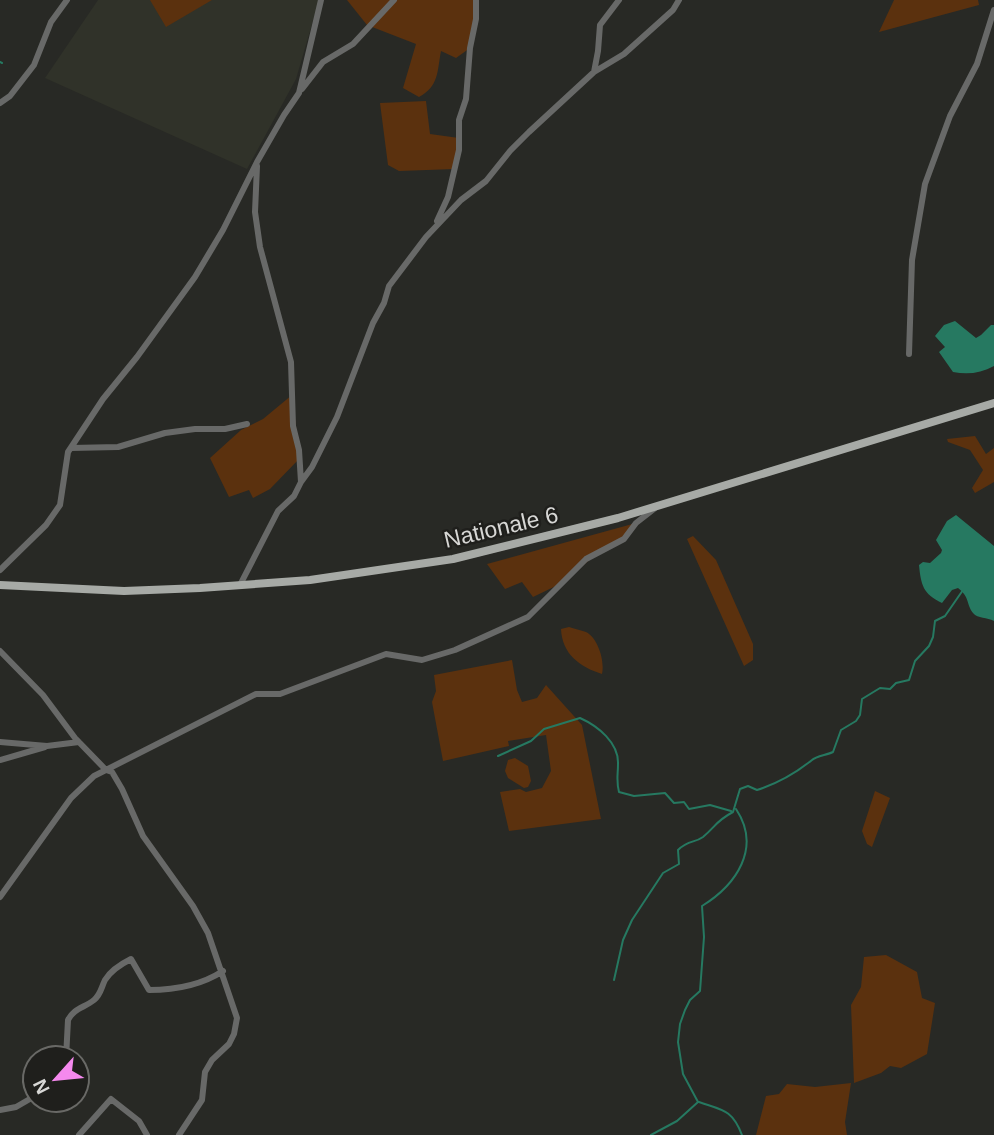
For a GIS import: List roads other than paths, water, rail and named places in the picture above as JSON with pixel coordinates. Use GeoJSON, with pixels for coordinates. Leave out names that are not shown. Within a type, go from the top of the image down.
{"type":"FeatureCollection","features":[{"type":"Feature","properties":{"kind":"main road","name":"Nationale 6"},"geometry":{"type":"LineString","coordinates":[[0,585],[124,591],[240,585],[367,573],[453,559],[574,530],[994,403]]}},
{"type":"Feature","properties":{"kind":"street"},"geometry":{"type":"LineString","coordinates":[[0,103],[10,96],[34,65],[51,22],[67,0]]}},
{"type":"Feature","properties":{"kind":"street"},"geometry":{"type":"LineString","coordinates":[[299,93],[321,0]]}},
{"type":"Feature","properties":{"kind":"street"},"geometry":{"type":"LineString","coordinates":[[0,570],[46,525],[60,505],[66,461],[71,448],[103,399],[195,277],[284,114],[323,62],[353,44],[394,0]]}},
{"type":"Feature","properties":{"kind":"street"},"geometry":{"type":"LineString","coordinates":[[434,226],[448,197],[459,150],[459,120],[466,99],[476,0]]}},
{"type":"Feature","properties":{"kind":"street"},"geometry":{"type":"LineString","coordinates":[[594,72],[600,25],[619,0]]}},
{"type":"Feature","properties":{"kind":"street"},"geometry":{"type":"LineString","coordinates":[[240,585],[278,511],[294,496],[337,417],[389,286],[434,226],[486,181],[510,151],[594,72],[624,54],[673,10],[679,0]]}},
{"type":"Feature","properties":{"kind":"street"},"geometry":{"type":"LineString","coordinates":[[909,354],[912,260],[925,184],[950,117],[977,64],[994,10]]}},
{"type":"Feature","properties":{"kind":"street"},"geometry":{"type":"LineString","coordinates":[[257,162],[255,212],[260,247],[291,362],[293,426],[299,450],[301,482]]}},
{"type":"Feature","properties":{"kind":"street"},"geometry":{"type":"LineString","coordinates":[[71,448],[118,447],[165,433],[225,429],[247,424]]}},
{"type":"Feature","properties":{"kind":"street"},"geometry":{"type":"LineString","coordinates":[[0,897],[71,798],[94,776],[256,694],[280,694],[386,654],[422,660],[455,650],[528,617],[586,559],[624,539],[636,523],[661,504]]}},
{"type":"Feature","properties":{"kind":"street"},"geometry":{"type":"LineString","coordinates":[[0,651],[43,695],[79,743],[106,770],[112,772],[143,836],[193,906],[208,933],[223,971],[237,1018],[234,1034],[205,1072],[202,1100],[179,1135]]}},
{"type":"Feature","properties":{"kind":"street"},"geometry":{"type":"LineString","coordinates":[[0,742],[47,746],[79,743]]}},
{"type":"Feature","properties":{"kind":"street"},"geometry":{"type":"LineString","coordinates":[[0,761],[47,746]]}},
{"type":"Feature","properties":{"kind":"street"},"geometry":{"type":"LineString","coordinates":[[67,1044],[70,1015],[96,999],[106,978],[131,959],[149,990],[201,984],[223,971]]}},
{"type":"Feature","properties":{"kind":"street"},"geometry":{"type":"LineString","coordinates":[[79,1135],[111,1099],[132,1114],[147,1135]]}},
{"type":"Feature","properties":{"kind":"street"},"geometry":{"type":"LineString","coordinates":[[0,1110],[21,1103]]}},
{"type":"Feature","properties":{"kind":"waterway"},"geometry":{"type":"LineString","coordinates":[[614,980],[623,940],[632,920],[663,873],[679,864],[678,850],[703,837],[733,812],[740,789],[748,786],[757,790],[779,781],[814,759],[833,752],[841,730],[856,721],[860,715],[862,699],[880,688],[890,689],[896,683],[909,680],[915,661],[929,646],[933,637],[935,621],[945,616],[963,590]]}},
{"type":"Feature","properties":{"kind":"waterway"},"geometry":{"type":"LineString","coordinates":[[498,756],[531,741],[544,729],[580,718],[606,736],[615,749],[619,792],[634,796],[665,793],[674,803],[684,802],[689,809],[710,805],[731,811]]}},
{"type":"Feature","properties":{"kind":"waterway"},"geometry":{"type":"LineString","coordinates":[[651,1135],[677,1121],[698,1102],[683,1074],[678,1042],[680,1024],[690,1000],[700,991],[704,937],[702,906],[735,876],[746,851],[743,824],[736,809]]}},
{"type":"Feature","properties":{"kind":"waterway"},"geometry":{"type":"LineString","coordinates":[[699,1102],[730,1115],[742,1135]]}}]}
